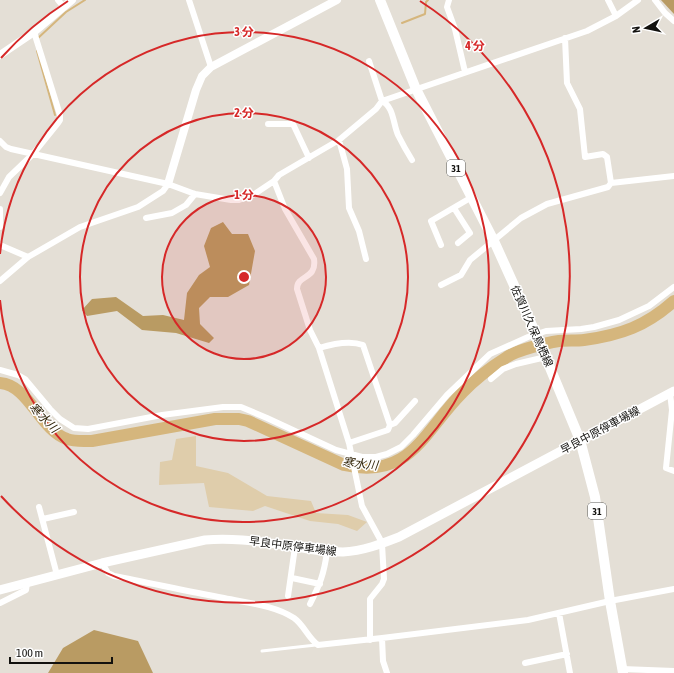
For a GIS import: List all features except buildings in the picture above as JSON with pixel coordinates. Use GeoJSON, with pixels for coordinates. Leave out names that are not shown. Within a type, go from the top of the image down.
{"type":"FeatureCollection","features":[{"type":"Feature","properties":{"kind":"main road","name":"佐賀川久保鳥栖線"},"geometry":{"type":"LineString","coordinates":[[380,0],[416,88],[494,241],[546,356],[580,440],[594,497],[610,601],[623,671]]}},
{"type":"Feature","properties":{"kind":"main road","name":"早良中原停車場線"},"geometry":{"type":"LineString","coordinates":[[0,590],[102,563],[205,540],[222,538],[241,539],[327,552],[357,550],[382,544],[399,537],[672,392]]}},
{"type":"Feature","properties":{"kind":"street"},"geometry":{"type":"LineString","coordinates":[[0,55],[34,32],[61,3],[72,0]]}},
{"type":"Feature","properties":{"kind":"street"},"geometry":{"type":"LineString","coordinates":[[189,0],[212,67]]}},
{"type":"Feature","properties":{"kind":"street"},"geometry":{"type":"LineString","coordinates":[[0,281],[28,257],[80,227],[138,207],[162,191],[168,184],[196,90],[202,76],[212,67],[337,0]]}},
{"type":"Feature","properties":{"kind":"street"},"geometry":{"type":"LineString","coordinates":[[449,0],[447,7],[455,29],[465,72]]}},
{"type":"Feature","properties":{"kind":"street"},"geometry":{"type":"LineString","coordinates":[[608,0],[616,16]]}},
{"type":"Feature","properties":{"kind":"street"},"geometry":{"type":"LineString","coordinates":[[0,141],[6,148],[168,184],[178,189],[195,194],[221,199],[239,200],[253,195],[274,181],[279,175],[339,140],[376,109],[382,101],[416,88],[588,31],[616,16],[638,0]]}},
{"type":"Feature","properties":{"kind":"street"},"geometry":{"type":"LineString","coordinates":[[655,0],[665,13],[674,21]]}},
{"type":"Feature","properties":{"kind":"street"},"geometry":{"type":"LineString","coordinates":[[0,193],[9,178],[33,154],[60,120],[60,115],[34,32]]}},
{"type":"Feature","properties":{"kind":"street"},"geometry":{"type":"LineString","coordinates":[[565,38],[567,83],[580,109],[585,156],[603,154],[607,157],[611,183]]}},
{"type":"Feature","properties":{"kind":"street"},"geometry":{"type":"LineString","coordinates":[[369,61],[382,101],[386,103],[397,133],[412,160]]}},
{"type":"Feature","properties":{"kind":"street"},"geometry":{"type":"LineString","coordinates":[[268,124],[293,124],[309,158]]}},
{"type":"Feature","properties":{"kind":"street"},"geometry":{"type":"LineString","coordinates":[[339,140],[347,169],[349,208],[359,231],[366,259]]}},
{"type":"Feature","properties":{"kind":"street"},"geometry":{"type":"LineString","coordinates":[[441,285],[461,275],[470,260],[520,218],[547,204],[608,187],[611,183],[674,176]]}},
{"type":"Feature","properties":{"kind":"street"},"geometry":{"type":"LineString","coordinates":[[274,181],[285,209],[314,259],[315,266],[312,272],[299,282],[297,289],[310,330],[319,348],[349,443],[362,506],[382,544],[384,579],[382,584],[370,599],[370,640]]}},
{"type":"Feature","properties":{"kind":"street"},"geometry":{"type":"LineString","coordinates":[[146,218],[172,213],[186,205],[195,194]]}},
{"type":"Feature","properties":{"kind":"street"},"geometry":{"type":"LineString","coordinates":[[441,245],[431,221],[472,197]]}},
{"type":"Feature","properties":{"kind":"street"},"geometry":{"type":"LineString","coordinates":[[454,208],[470,233],[458,243]]}},
{"type":"Feature","properties":{"kind":"street"},"geometry":{"type":"LineString","coordinates":[[0,209],[0,227]]}},
{"type":"Feature","properties":{"kind":"street"},"geometry":{"type":"LineString","coordinates":[[0,245],[28,257]]}},
{"type":"Feature","properties":{"kind":"street"},"geometry":{"type":"LineString","coordinates":[[0,370],[18,375],[25,379],[60,419],[74,428],[88,429],[162,415],[223,407],[241,408],[267,418],[336,450],[362,457],[376,457],[388,454],[401,447],[413,436],[448,395],[490,354],[546,331],[594,327],[618,320],[649,306],[674,287]]}},
{"type":"Feature","properties":{"kind":"street"},"geometry":{"type":"LineString","coordinates":[[319,348],[356,342],[363,345],[390,425]]}},
{"type":"Feature","properties":{"kind":"street"},"geometry":{"type":"LineString","coordinates":[[491,379],[503,369],[546,356]]}},
{"type":"Feature","properties":{"kind":"street"},"geometry":{"type":"LineString","coordinates":[[672,392],[672,410],[666,468],[674,471]]}},
{"type":"Feature","properties":{"kind":"street"},"geometry":{"type":"LineString","coordinates":[[349,443],[388,430],[390,425],[395,423],[415,402]]}},
{"type":"Feature","properties":{"kind":"street"},"geometry":{"type":"LineString","coordinates":[[39,507],[57,575]]}},
{"type":"Feature","properties":{"kind":"street"},"geometry":{"type":"LineString","coordinates":[[43,520],[74,512]]}},
{"type":"Feature","properties":{"kind":"street"},"geometry":{"type":"LineString","coordinates":[[288,596],[292,578],[295,547]]}},
{"type":"Feature","properties":{"kind":"street"},"geometry":{"type":"LineString","coordinates":[[310,604],[320,584],[327,552]]}},
{"type":"Feature","properties":{"kind":"street"},"geometry":{"type":"LineString","coordinates":[[102,563],[108,573],[114,576],[259,605],[284,612],[295,618],[312,640],[318,645],[528,620],[610,601],[674,589]]}},
{"type":"Feature","properties":{"kind":"street"},"geometry":{"type":"LineString","coordinates":[[292,578],[320,584]]}},
{"type":"Feature","properties":{"kind":"street"},"geometry":{"type":"LineString","coordinates":[[0,602],[26,590],[27,583]]}},
{"type":"Feature","properties":{"kind":"street"},"geometry":{"type":"LineString","coordinates":[[559,613],[570,673]]}},
{"type":"Feature","properties":{"kind":"street"},"geometry":{"type":"LineString","coordinates":[[382,638],[383,661],[387,673]]}},
{"type":"Feature","properties":{"kind":"street"},"geometry":{"type":"LineString","coordinates":[[525,663],[567,654]]}},
{"type":"Feature","properties":{"kind":"street"},"geometry":{"type":"LineString","coordinates":[[623,671],[674,671]]}},
{"type":"Feature","properties":{"kind":"lane"},"geometry":{"type":"LineString","coordinates":[[262,651],[318,645]]}},
{"type":"Feature","properties":{"kind":"shaded area"},"geometry":{"type":"Polygon","coordinates":[[[661,0],[674,0],[674,14],[661,0]]]}},
{"type":"Feature","properties":{"kind":"shaded area"},"geometry":{"type":"Polygon","coordinates":[[[223,222],[232,234],[248,234],[255,251],[249,285],[228,297],[210,297],[199,308],[200,324],[214,338],[209,343],[176,333],[142,330],[117,311],[87,316],[82,310],[92,299],[116,297],[143,316],[163,315],[184,320],[187,293],[199,275],[210,267],[204,246],[211,228],[223,222]]]}},
{"type":"Feature","properties":{"kind":"shaded area"},"geometry":{"type":"Polygon","coordinates":[[[196,436],[196,466],[228,473],[267,496],[311,501],[316,513],[348,515],[367,522],[357,531],[338,524],[310,521],[265,506],[253,511],[209,507],[204,483],[159,485],[160,462],[172,460],[176,439],[196,436]]]}},
{"type":"Feature","properties":{"kind":"shaded area"},"geometry":{"type":"Polygon","coordinates":[[[94,630],[138,641],[153,673],[48,673],[63,648],[94,630]]]}},
{"type":"Feature","properties":{"kind":"waterway"},"geometry":{"type":"LineString","coordinates":[[37,39],[66,12],[85,0]]}},
{"type":"Feature","properties":{"kind":"waterway"},"geometry":{"type":"LineString","coordinates":[[402,23],[425,14],[426,2],[428,0]]}},
{"type":"Feature","properties":{"kind":"waterway"},"geometry":{"type":"LineString","coordinates":[[37,51],[55,115]]}},
{"type":"Feature","properties":{"kind":"waterway","name":"寒水川"},"geometry":{"type":"LineString","coordinates":[[0,383],[19,391],[49,427],[58,434],[70,440],[92,441],[215,419],[239,419],[248,421],[344,465],[367,468],[385,466],[400,459],[414,449],[448,408],[467,388],[489,369],[512,354],[553,342],[584,340],[621,332],[643,323],[664,310],[674,301]]}}]}
